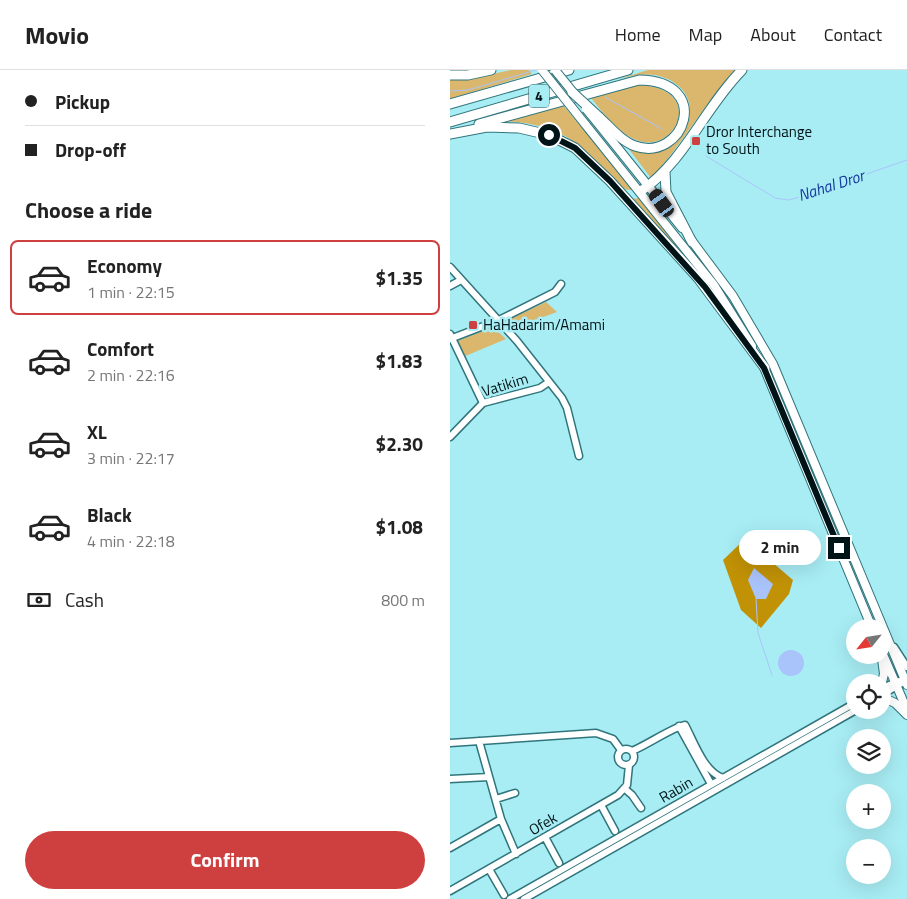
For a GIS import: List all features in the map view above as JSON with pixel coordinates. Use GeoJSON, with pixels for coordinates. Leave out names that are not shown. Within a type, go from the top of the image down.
{"type":"FeatureCollection","features":[{"type":"Feature","properties":{"kind":"highway"},"geometry":{"type":"LineString","coordinates":[[450,75],[468,75],[491,70]]}},
{"type":"Feature","properties":{"kind":"highway","name":"4"},"geometry":{"type":"LineString","coordinates":[[450,104],[569,70]]}},
{"type":"Feature","properties":{"kind":"highway","name":"4"},"geometry":{"type":"LineString","coordinates":[[450,122],[628,70]]}},
{"type":"Feature","properties":{"kind":"highway"},"geometry":{"type":"LineString","coordinates":[[641,191],[650,186],[665,172],[720,96],[742,70]]}},
{"type":"Feature","properties":{"kind":"highway"},"geometry":{"type":"LineString","coordinates":[[450,133],[638,80],[655,81],[669,86],[682,102],[685,117],[680,130],[669,141],[652,148],[644,148],[630,144],[598,119],[572,92]]}},
{"type":"Feature","properties":{"kind":"highway"},"geometry":{"type":"LineString","coordinates":[[450,133],[487,126],[519,128],[549,135],[575,148],[610,181],[698,278],[764,368]]}},
{"type":"Feature","properties":{"kind":"highway"},"geometry":{"type":"LineString","coordinates":[[665,172],[666,192],[692,242]]}},
{"type":"Feature","properties":{"kind":"main road"},"geometry":{"type":"LineString","coordinates":[[542,70],[641,191],[714,285],[739,322],[764,368],[868,619]]}},
{"type":"Feature","properties":{"kind":"main road"},"geometry":{"type":"LineString","coordinates":[[555,70],[572,92]]}},
{"type":"Feature","properties":{"kind":"main road"},"geometry":{"type":"LineString","coordinates":[[598,119],[734,296],[773,364],[881,619]]}},
{"type":"Feature","properties":{"kind":"main road"},"geometry":{"type":"LineString","coordinates":[[891,644],[906,683]]}},
{"type":"Feature","properties":{"kind":"main road"},"geometry":{"type":"LineString","coordinates":[[887,664],[907,710]]}},
{"type":"Feature","properties":{"kind":"main road"},"geometry":{"type":"LineString","coordinates":[[891,700],[896,703],[907,715]]}},
{"type":"Feature","properties":{"kind":"street"},"geometry":{"type":"LineString","coordinates":[[450,267],[499,320],[549,382],[567,408],[579,456]]}},
{"type":"Feature","properties":{"kind":"street"},"geometry":{"type":"LineString","coordinates":[[450,286],[461,280]]}},
{"type":"Feature","properties":{"kind":"street"},"geometry":{"type":"LineString","coordinates":[[483,403],[451,338],[499,320],[555,292],[561,284]]}},
{"type":"Feature","properties":{"kind":"street","name":"Vatikim"},"geometry":{"type":"LineString","coordinates":[[450,437],[483,403],[540,388],[549,382]]}},
{"type":"Feature","properties":{"kind":"street"},"geometry":{"type":"LineString","coordinates":[[891,638],[907,667]]}},
{"type":"Feature","properties":{"kind":"street"},"geometry":{"type":"LineString","coordinates":[[891,686],[906,683]]}},
{"type":"Feature","properties":{"kind":"street"},"geometry":{"type":"LineString","coordinates":[[891,689],[897,684]]}},
{"type":"Feature","properties":{"kind":"street","name":"Rabin"},"geometry":{"type":"LineString","coordinates":[[507,897],[846,708]]}},
{"type":"Feature","properties":{"kind":"street","name":"Rabin"},"geometry":{"type":"LineString","coordinates":[[524,899],[846,716]]}},
{"type":"Feature","properties":{"kind":"street"},"geometry":{"type":"LineString","coordinates":[[682,727],[709,769],[723,778]]}},
{"type":"Feature","properties":{"kind":"street"},"geometry":{"type":"LineString","coordinates":[[641,808],[625,789],[630,774],[629,765],[633,754],[682,727]]}},
{"type":"Feature","properties":{"kind":"street"},"geometry":{"type":"LineString","coordinates":[[682,727],[711,784]]}},
{"type":"Feature","properties":{"kind":"street"},"geometry":{"type":"LineString","coordinates":[[450,743],[596,733],[613,739],[621,750]]}},
{"type":"Feature","properties":{"kind":"street"},"geometry":{"type":"LineString","coordinates":[[479,741],[501,819],[516,854]]}},
{"type":"Feature","properties":{"kind":"street"},"geometry":{"type":"LineString","coordinates":[[621,750],[628,749],[633,754]]}},
{"type":"Feature","properties":{"kind":"street"},"geometry":{"type":"LineString","coordinates":[[621,750],[618,755],[618,761],[624,765],[629,765]]}},
{"type":"Feature","properties":{"kind":"street"},"geometry":{"type":"LineString","coordinates":[[450,779],[490,777]]}},
{"type":"Feature","properties":{"kind":"street","name":"Ofek"},"geometry":{"type":"LineString","coordinates":[[450,893],[625,789]]}},
{"type":"Feature","properties":{"kind":"street"},"geometry":{"type":"LineString","coordinates":[[496,799],[514,793]]}},
{"type":"Feature","properties":{"kind":"street"},"geometry":{"type":"LineString","coordinates":[[601,805],[615,831]]}},
{"type":"Feature","properties":{"kind":"street"},"geometry":{"type":"LineString","coordinates":[[450,848],[501,819]]}},
{"type":"Feature","properties":{"kind":"street"},"geometry":{"type":"LineString","coordinates":[[545,837],[559,863]]}},
{"type":"Feature","properties":{"kind":"street"},"geometry":{"type":"LineString","coordinates":[[489,869],[507,897]]}},
{"type":"Feature","properties":{"kind":"street"},"geometry":{"type":"LineString","coordinates":[[450,893],[452,899]]}},
{"type":"Feature","properties":{"kind":"shaded area"},"geometry":{"type":"Polygon","coordinates":[[[511,70],[529,70],[532,74],[450,99],[450,79],[473,78],[511,70]]]}},
{"type":"Feature","properties":{"kind":"shaded area"},"geometry":{"type":"Polygon","coordinates":[[[648,70],[735,70],[651,178],[628,148],[647,152],[663,150],[676,141],[685,129],[690,115],[688,101],[680,88],[665,78],[646,75],[615,80],[648,70]]]}},
{"type":"Feature","properties":{"kind":"shaded area"},"geometry":{"type":"Polygon","coordinates":[[[639,85],[660,89],[673,97],[678,108],[678,120],[663,139],[650,142],[629,137],[611,122],[591,98],[639,85]]]}},
{"type":"Feature","properties":{"kind":"shaded area"},"geometry":{"type":"Polygon","coordinates":[[[563,105],[634,190],[624,189],[615,182],[581,148],[565,136],[532,124],[497,121],[563,105]]]}},
{"type":"Feature","properties":{"kind":"shaded area"},"geometry":{"type":"Polygon","coordinates":[[[639,198],[706,278],[702,280],[632,199],[639,198]]]}},
{"type":"Feature","properties":{"kind":"shaded area"},"geometry":{"type":"Polygon","coordinates":[[[546,302],[557,312],[510,329],[507,326],[507,321],[510,319],[546,302]]]}},
{"type":"Feature","properties":{"kind":"shaded area"},"geometry":{"type":"Polygon","coordinates":[[[493,327],[506,339],[463,357],[457,344],[458,341],[493,327]]]}},
{"type":"Feature","properties":{"kind":"shaded area"},"geometry":{"type":"Polygon","coordinates":[[[745,539],[793,580],[789,594],[761,628],[741,610],[723,560],[745,539]]]}},
{"type":"Feature","properties":{"kind":"water"},"geometry":{"type":"Polygon","coordinates":[[[754,568],[773,584],[766,599],[756,599],[748,580],[754,568]]]}},
{"type":"Feature","properties":{"kind":"water"},"geometry":{"type":"Polygon","coordinates":[[[791,650],[800,654],[804,663],[800,672],[791,676],[782,672],[778,663],[782,654],[791,650]]]}},
{"type":"Feature","properties":{"kind":"waterway","name":"Nahal Dror"},"geometry":{"type":"LineString","coordinates":[[450,91],[468,90],[536,70]]}},
{"type":"Feature","properties":{"kind":"waterway","name":"Nahal Dror"},"geometry":{"type":"LineString","coordinates":[[605,97],[662,129]]}},
{"type":"Feature","properties":{"kind":"waterway","name":"Nahal Dror"},"geometry":{"type":"LineString","coordinates":[[706,156],[775,198],[788,200],[907,160]]}},
{"type":"Feature","properties":{"kind":"waterway"},"geometry":{"type":"LineString","coordinates":[[756,599],[758,633],[772,675]]}},
{"type":"Feature","properties":{"kind":"place","name":"Dror Interchange to South"},"geometry":{"type":"Point","coordinates":[696,141]}},
{"type":"Feature","properties":{"kind":"place","name":"HaHadarim/Amami"},"geometry":{"type":"Point","coordinates":[473,325]}},
{"type":"Feature","properties":{"kind":"route"},"geometry":{"type":"LineString","coordinates":[[549,135],[575,148],[610,181],[698,278],[764,368],[839,548]]}}]}
